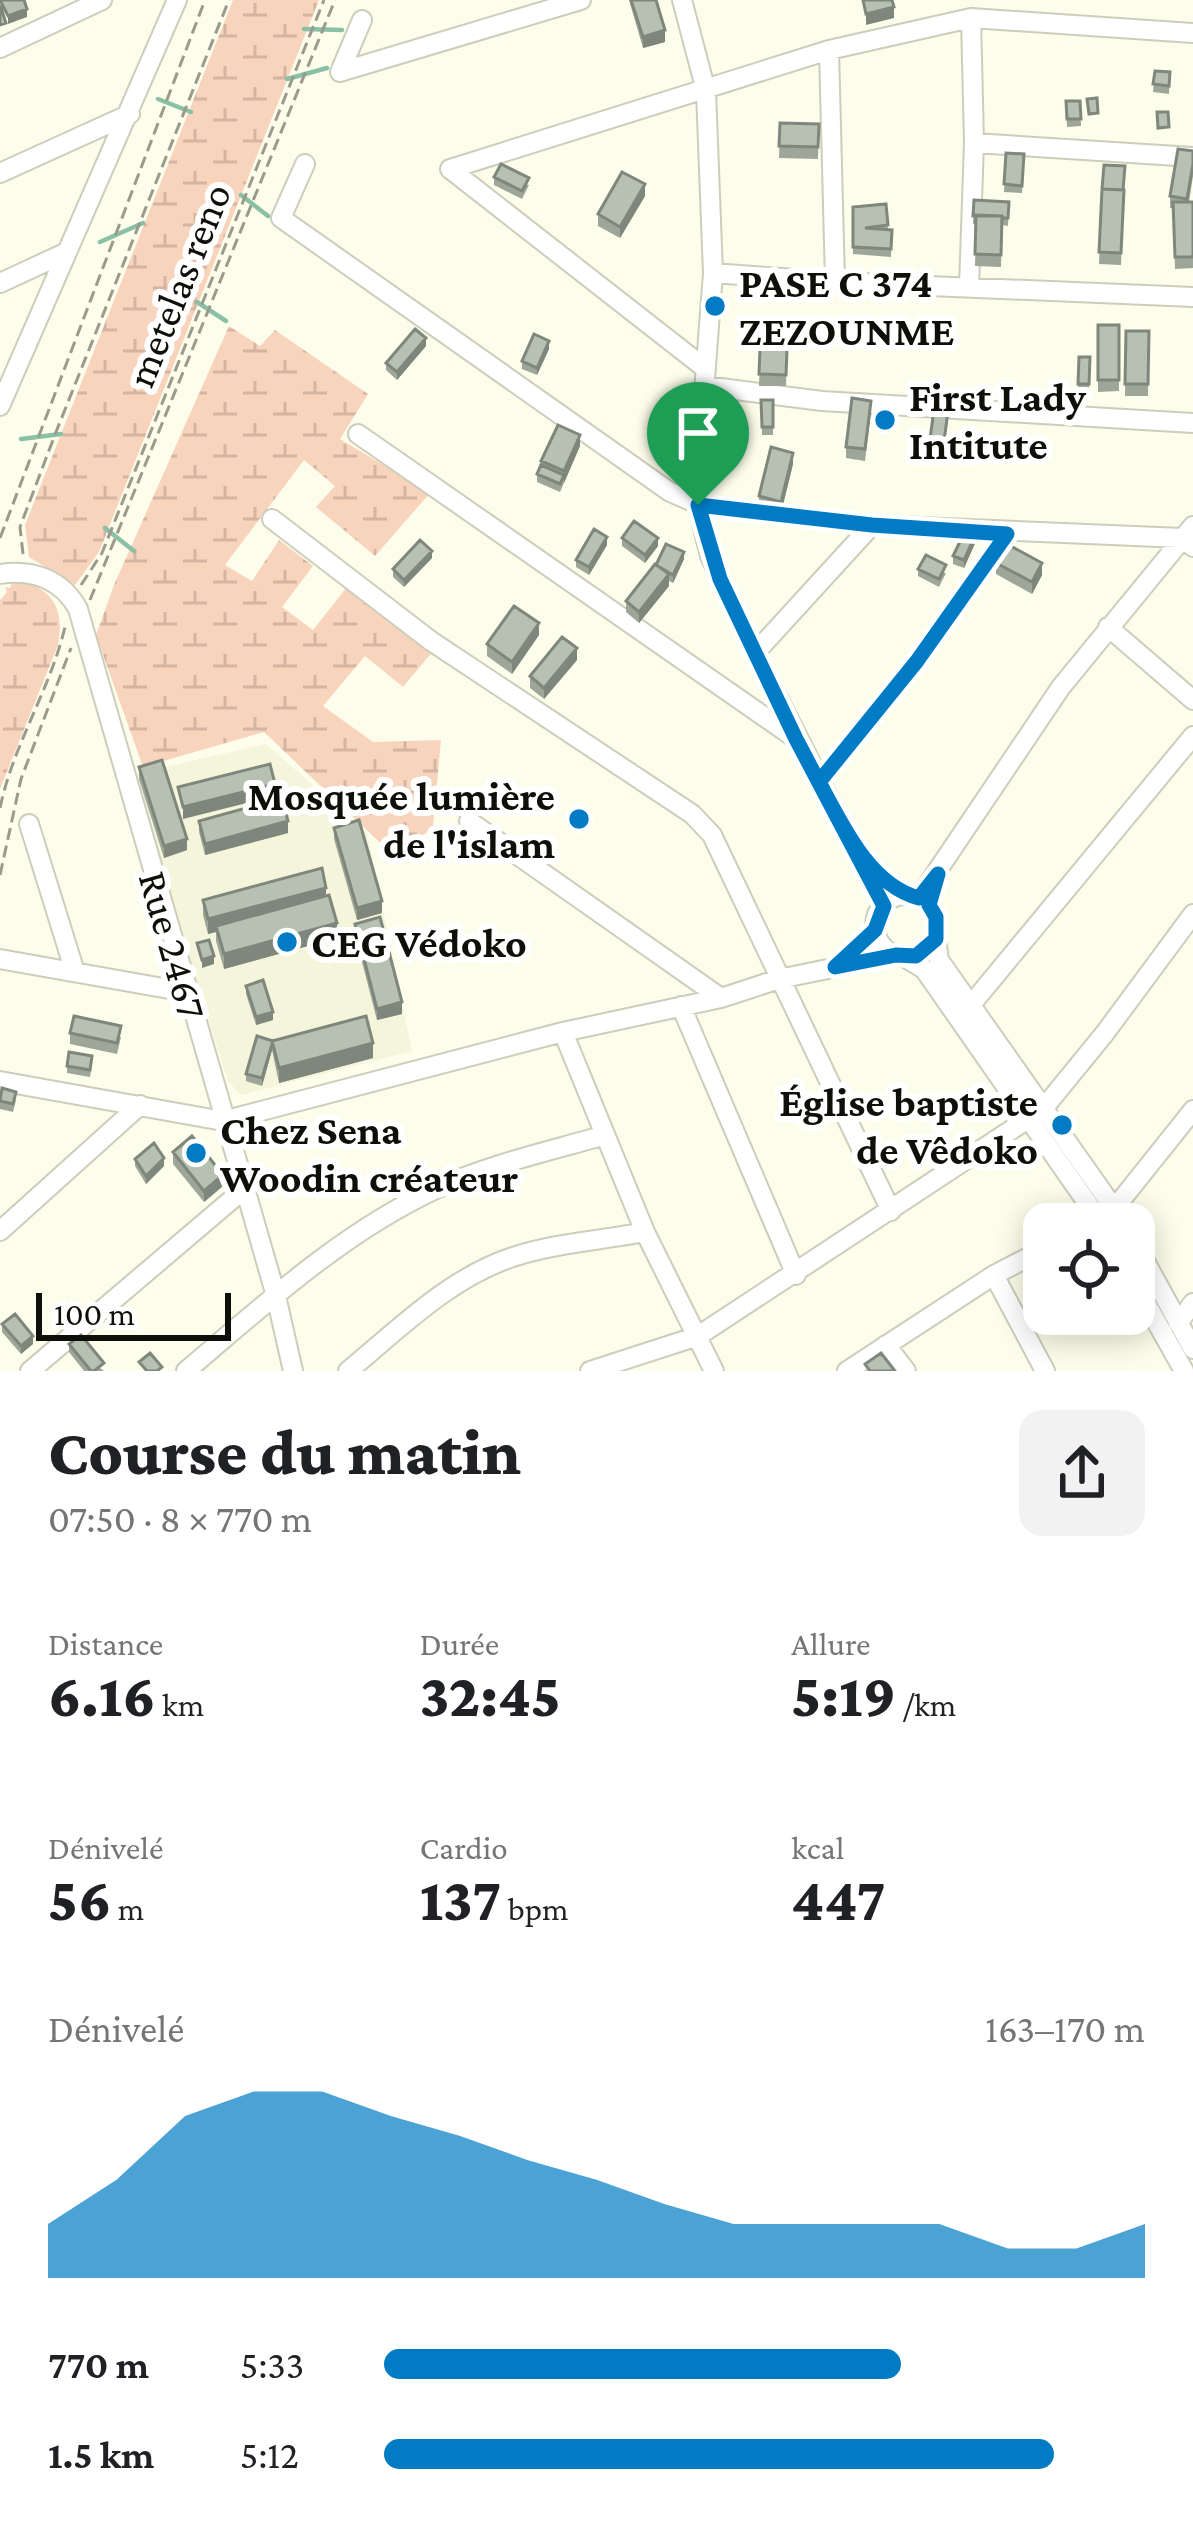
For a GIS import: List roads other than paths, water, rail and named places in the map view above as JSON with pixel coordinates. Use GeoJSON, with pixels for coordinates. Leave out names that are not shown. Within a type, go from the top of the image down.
{"type":"FeatureCollection","features":[{"type":"Feature","properties":{"kind":"street"},"geometry":{"type":"LineString","coordinates":[[0,48],[102,0]]}},
{"type":"Feature","properties":{"kind":"street"},"geometry":{"type":"LineString","coordinates":[[0,406],[177,0]]}},
{"type":"Feature","properties":{"kind":"street"},"geometry":{"type":"LineString","coordinates":[[362,20],[340,72],[581,0]]}},
{"type":"Feature","properties":{"kind":"street"},"geometry":{"type":"LineString","coordinates":[[682,0],[706,91],[712,272],[698,505],[710,556],[796,739],[884,906],[875,930],[835,967]]}},
{"type":"Feature","properties":{"kind":"street"},"geometry":{"type":"LineString","coordinates":[[1193,33],[971,18],[829,50],[450,170],[705,378],[822,401],[1193,423]]}},
{"type":"Feature","properties":{"kind":"street"},"geometry":{"type":"LineString","coordinates":[[968,287],[974,143],[971,18]]}},
{"type":"Feature","properties":{"kind":"street"},"geometry":{"type":"LineString","coordinates":[[829,50],[835,282]]}},
{"type":"Feature","properties":{"kind":"street"},"geometry":{"type":"LineString","coordinates":[[0,173],[130,114]]}},
{"type":"Feature","properties":{"kind":"street"},"geometry":{"type":"LineString","coordinates":[[974,143],[1193,157]]}},
{"type":"Feature","properties":{"kind":"street"},"geometry":{"type":"LineString","coordinates":[[305,164],[281,218],[670,492],[698,505],[872,525],[1007,534],[1190,537]]}},
{"type":"Feature","properties":{"kind":"street"},"geometry":{"type":"LineString","coordinates":[[0,284],[67,252]]}},
{"type":"Feature","properties":{"kind":"street"},"geometry":{"type":"LineString","coordinates":[[712,272],[835,282],[1193,297]]}},
{"type":"Feature","properties":{"kind":"street"},"geometry":{"type":"LineString","coordinates":[[358,434],[796,739]]}},
{"type":"Feature","properties":{"kind":"street"},"geometry":{"type":"LineString","coordinates":[[272,519],[431,640],[692,814],[712,835],[891,1211]]}},
{"type":"Feature","properties":{"kind":"street"},"geometry":{"type":"LineString","coordinates":[[755,653],[872,525]]}},
{"type":"Feature","properties":{"kind":"street"},"geometry":{"type":"LineString","coordinates":[[819,782],[917,661],[1007,534]]}},
{"type":"Feature","properties":{"kind":"street"},"geometry":{"type":"LineString","coordinates":[[884,906],[916,900],[938,874],[1023,741],[1108,628],[1190,537]]}},
{"type":"Feature","properties":{"kind":"street","name":"Rue 2467"},"geometry":{"type":"LineString","coordinates":[[0,574],[29,572],[71,596],[73,624],[276,1296],[293,1371]]}},
{"type":"Feature","properties":{"kind":"street"},"geometry":{"type":"LineString","coordinates":[[1108,628],[1193,700]]}},
{"type":"Feature","properties":{"kind":"street"},"geometry":{"type":"LineString","coordinates":[[970,1006],[1193,736]]}},
{"type":"Feature","properties":{"kind":"street"},"geometry":{"type":"LineString","coordinates":[[470,821],[721,998]]}},
{"type":"Feature","properties":{"kind":"street"},"geometry":{"type":"LineString","coordinates":[[28,824],[75,972]]}},
{"type":"Feature","properties":{"kind":"street"},"geometry":{"type":"LineString","coordinates":[[855,848],[936,917],[939,961],[1095,1203]]}},
{"type":"Feature","properties":{"kind":"street"},"geometry":{"type":"LineString","coordinates":[[590,1371],[698,1336],[1035,1114],[1193,914]]}},
{"type":"Feature","properties":{"kind":"street"},"geometry":{"type":"LineString","coordinates":[[875,930],[882,946],[924,969],[1035,1114]]}},
{"type":"Feature","properties":{"kind":"street"},"geometry":{"type":"LineString","coordinates":[[0,1081],[224,1120],[563,1032],[721,998],[779,979],[923,952],[936,939]]}},
{"type":"Feature","properties":{"kind":"street"},"geometry":{"type":"LineString","coordinates":[[0,959],[186,992]]}},
{"type":"Feature","properties":{"kind":"street"},"geometry":{"type":"LineString","coordinates":[[681,1006],[796,1274]]}},
{"type":"Feature","properties":{"kind":"street"},"geometry":{"type":"LineString","coordinates":[[563,1032],[645,1232],[714,1371]]}},
{"type":"Feature","properties":{"kind":"street"},"geometry":{"type":"LineString","coordinates":[[0,1231],[140,1105]]}},
{"type":"Feature","properties":{"kind":"street"},"geometry":{"type":"LineString","coordinates":[[1120,1203],[1193,1110]]}},
{"type":"Feature","properties":{"kind":"street"},"geometry":{"type":"LineString","coordinates":[[186,1371],[352,1236],[441,1186],[605,1135]]}},
{"type":"Feature","properties":{"kind":"street"},"geometry":{"type":"LineString","coordinates":[[30,1371],[243,1190]]}},
{"type":"Feature","properties":{"kind":"street"},"geometry":{"type":"LineString","coordinates":[[348,1371],[433,1300],[516,1256],[645,1232]]}},
{"type":"Feature","properties":{"kind":"street"},"geometry":{"type":"LineString","coordinates":[[847,1371],[1023,1260]]}},
{"type":"Feature","properties":{"kind":"street"},"geometry":{"type":"LineString","coordinates":[[994,1275],[1045,1371]]}},
{"type":"Feature","properties":{"kind":"street"},"geometry":{"type":"LineString","coordinates":[[1155,1280],[1193,1349]]}},
{"type":"Feature","properties":{"kind":"street"},"geometry":{"type":"LineString","coordinates":[[1178,1323],[1193,1303]]}},
{"type":"Feature","properties":{"kind":"street"},"geometry":{"type":"LineString","coordinates":[[1155,1319],[1184,1371]]}},
{"type":"Feature","properties":{"kind":"street"},"geometry":{"type":"LineString","coordinates":[[886,1346],[906,1371]]}},
{"type":"Feature","properties":{"kind":"waterway"},"geometry":{"type":"LineString","coordinates":[[304,29],[342,30]]}},
{"type":"Feature","properties":{"kind":"waterway"},"geometry":{"type":"LineString","coordinates":[[287,79],[327,68]]}},
{"type":"Feature","properties":{"kind":"waterway"},"geometry":{"type":"LineString","coordinates":[[158,99],[191,112]]}},
{"type":"Feature","properties":{"kind":"waterway"},"geometry":{"type":"LineString","coordinates":[[241,195],[268,216]]}},
{"type":"Feature","properties":{"kind":"waterway"},"geometry":{"type":"LineString","coordinates":[[100,242],[143,223]]}},
{"type":"Feature","properties":{"kind":"waterway"},"geometry":{"type":"LineString","coordinates":[[197,302],[226,321]]}},
{"type":"Feature","properties":{"kind":"waterway"},"geometry":{"type":"LineString","coordinates":[[21,439],[61,434]]}},
{"type":"Feature","properties":{"kind":"waterway"},"geometry":{"type":"LineString","coordinates":[[105,528],[134,551]]}},
{"type":"Feature","properties":{"kind":"place","name":"PASE C 374 ZEZOUNME"},"geometry":{"type":"Point","coordinates":[715,306]}},
{"type":"Feature","properties":{"kind":"place","name":"First Lady Intitute"},"geometry":{"type":"Point","coordinates":[885,420]}},
{"type":"Feature","properties":{"kind":"place","name":"Mosquée lumière de l'islam"},"geometry":{"type":"Point","coordinates":[579,819]}},
{"type":"Feature","properties":{"kind":"place","name":"CEG Védoko"},"geometry":{"type":"Point","coordinates":[287,942]}},
{"type":"Feature","properties":{"kind":"place","name":"Église baptiste de Vêdoko"},"geometry":{"type":"Point","coordinates":[1062,1125]}},
{"type":"Feature","properties":{"kind":"place","name":"Chez Sena Woodin créateur"},"geometry":{"type":"Point","coordinates":[196,1153]}}]}
